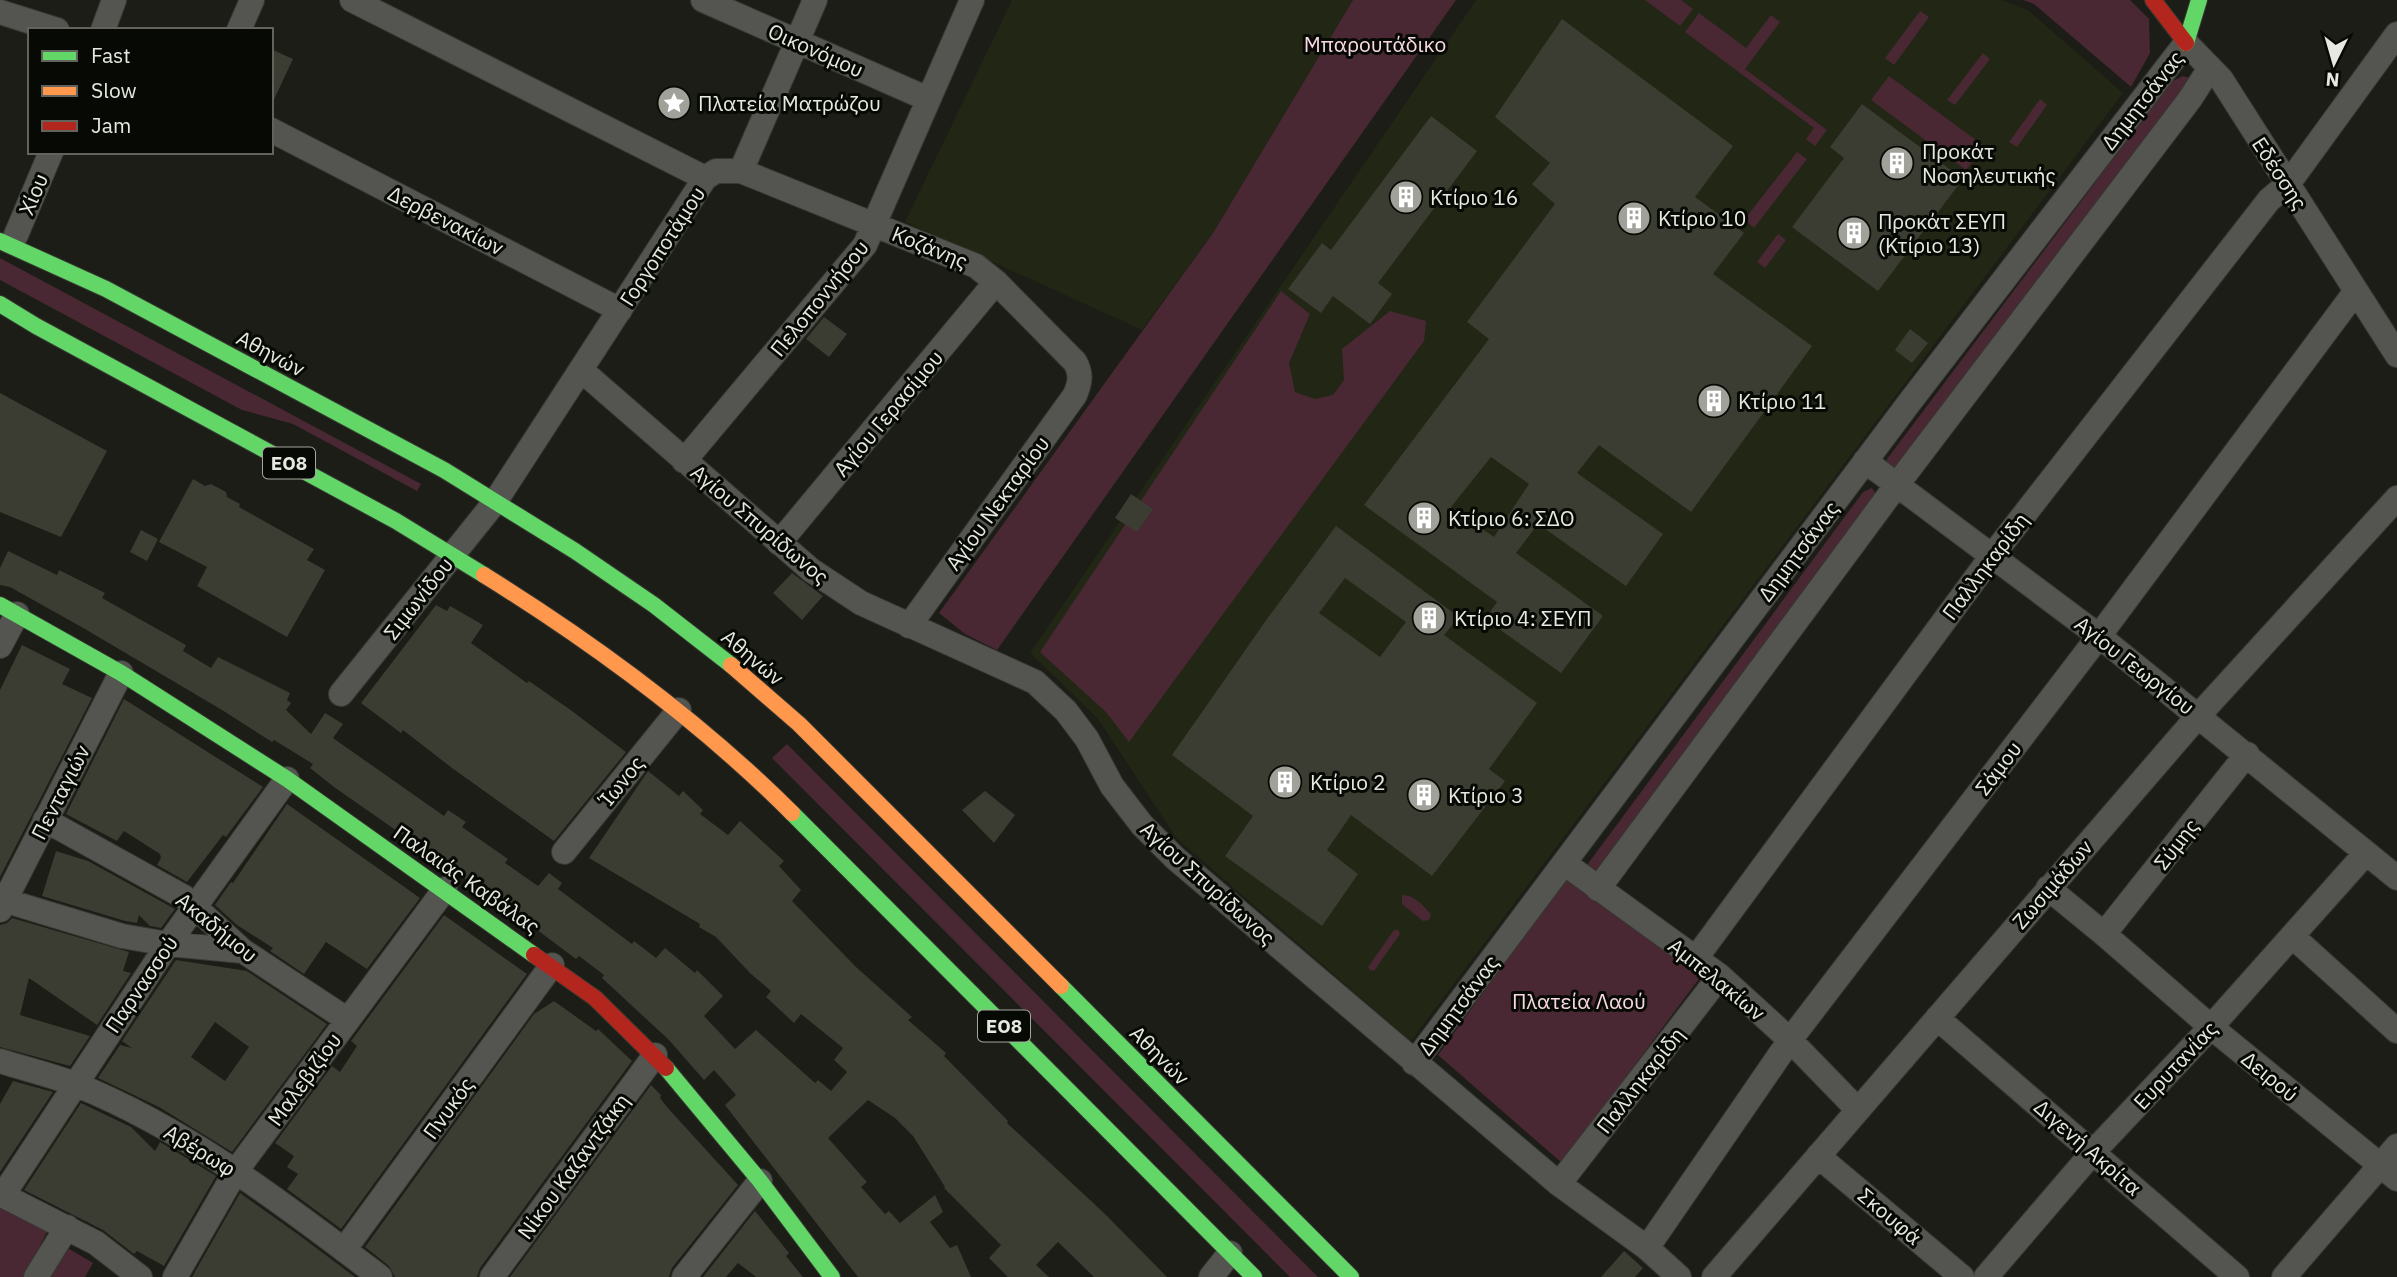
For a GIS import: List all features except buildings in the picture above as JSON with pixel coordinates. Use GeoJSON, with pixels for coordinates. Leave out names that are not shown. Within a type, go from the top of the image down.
{"type":"FeatureCollection","features":[{"type":"Feature","properties":{"kind":"main road","name":"Εδέσσης"},"geometry":{"type":"LineString","coordinates":[[2153,0],[2186,43]]}},
{"type":"Feature","properties":{"kind":"main road"},"geometry":{"type":"LineString","coordinates":[[2186,43],[2199,0]]}},
{"type":"Feature","properties":{"kind":"main road","name":"Αθηνών"},"geometry":{"type":"LineString","coordinates":[[5,234],[395,443],[495,502],[575,551],[654,605],[728,662],[799,724],[1351,1277]]}},
{"type":"Feature","properties":{"kind":"main road","name":"ΕΟ8"},"geometry":{"type":"LineString","coordinates":[[0,304],[384,514],[537,608],[613,660],[679,710],[754,775],[1254,1277]]}},
{"type":"Feature","properties":{"kind":"main road"},"geometry":{"type":"LineString","coordinates":[[0,310],[36,326]]}},
{"type":"Feature","properties":{"kind":"main road","name":"Παλαιάς Καβάλας"},"geometry":{"type":"LineString","coordinates":[[9,609],[121,673],[287,779],[595,998],[655,1055],[690,1094],[760,1181],[829,1276]]}},
{"type":"Feature","properties":{"kind":"street"},"geometry":{"type":"LineString","coordinates":[[104,28],[114,0]]}},
{"type":"Feature","properties":{"kind":"street"},"geometry":{"type":"LineString","coordinates":[[240,28],[252,0]]}},
{"type":"Feature","properties":{"kind":"street"},"geometry":{"type":"LineString","coordinates":[[352,0],[705,178]]}},
{"type":"Feature","properties":{"kind":"street","name":"Οικονόμου"},"geometry":{"type":"LineString","coordinates":[[703,0],[928,99]]}},
{"type":"Feature","properties":{"kind":"street"},"geometry":{"type":"LineString","coordinates":[[741,171],[815,0]]}},
{"type":"Feature","properties":{"kind":"street","name":"Πελοποννήσου"},"geometry":{"type":"LineString","coordinates":[[684,461],[865,245],[972,0]]}},
{"type":"Feature","properties":{"kind":"street"},"geometry":{"type":"LineString","coordinates":[[0,12],[51,28]]}},
{"type":"Feature","properties":{"kind":"street","name":"Παλληκαρίδη"},"geometry":{"type":"LineString","coordinates":[[1696,958],[1992,556],[2269,200],[2288,184],[2397,34]]}},
{"type":"Feature","properties":{"kind":"street","name":"Εδέσσης"},"geometry":{"type":"LineString","coordinates":[[2186,43],[2221,79],[2397,355]]}},
{"type":"Feature","properties":{"kind":"street","name":"Δημητσάνας"},"geometry":{"type":"LineString","coordinates":[[1414,1063],[1865,461],[2186,43]]}},
{"type":"Feature","properties":{"kind":"street","name":"Δημητσάνας"},"geometry":{"type":"LineString","coordinates":[[1598,889],[1896,486],[2190,99],[2210,68]]}},
{"type":"Feature","properties":{"kind":"street","name":"Δερβενακίων"},"geometry":{"type":"LineString","coordinates":[[273,131],[620,310]]}},
{"type":"Feature","properties":{"kind":"street","name":"Χίου"},"geometry":{"type":"LineString","coordinates":[[5,234],[50,154]]}},
{"type":"Feature","properties":{"kind":"street","name":"Γοργοποτάμου"},"geometry":{"type":"LineString","coordinates":[[495,502],[705,178],[716,171],[741,171]]}},
{"type":"Feature","properties":{"kind":"street","name":"Κοζάνης"},"geometry":{"type":"LineString","coordinates":[[741,171],[976,266],[996,282],[1075,362],[1080,377]]}},
{"type":"Feature","properties":{"kind":"street","name":"Αγίου Γερασίμου"},"geometry":{"type":"LineString","coordinates":[[779,543],[996,282]]}},
{"type":"Feature","properties":{"kind":"street","name":"Σάμου"},"geometry":{"type":"LineString","coordinates":[[1647,1248],[1790,1040],[2099,636],[2356,292]]}},
{"type":"Feature","properties":{"kind":"street","name":"Αγίου Σπυρίδωνος"},"geometry":{"type":"LineString","coordinates":[[581,370],[811,570],[861,603],[1035,682],[1066,711],[1087,739],[1112,786],[1142,825],[1175,858],[1559,1184],[1647,1248],[1679,1277]]}},
{"type":"Feature","properties":{"kind":"street","name":"Αγίου Νεκταρίου"},"geometry":{"type":"LineString","coordinates":[[909,626],[1074,395],[1080,377]]}},
{"type":"Feature","properties":{"kind":"street","name":"Αγίου Γεωργίου"},"geometry":{"type":"LineString","coordinates":[[1865,461],[2099,636],[2397,878]]}},
{"type":"Feature","properties":{"kind":"street","name":"Ζωσιμάδων"},"geometry":{"type":"LineString","coordinates":[[1714,1277],[2199,715],[2397,498]]}},
{"type":"Feature","properties":{"kind":"street","name":"Σιμωνίδου"},"geometry":{"type":"LineString","coordinates":[[341,694],[495,502]]}},
{"type":"Feature","properties":{"kind":"street"},"geometry":{"type":"LineString","coordinates":[[0,646],[9,609]]}},
{"type":"Feature","properties":{"kind":"street","name":"Πενταγιών"},"geometry":{"type":"LineString","coordinates":[[2,903],[121,673]]}},
{"type":"Feature","properties":{"kind":"street","name":"Ίωνος"},"geometry":{"type":"LineString","coordinates":[[564,852],[679,710]]}},
{"type":"Feature","properties":{"kind":"street","name":"Σύμης"},"geometry":{"type":"LineString","coordinates":[[2105,934],[2247,754]]}},
{"type":"Feature","properties":{"kind":"street","name":"Παρνασσού"},"geometry":{"type":"LineString","coordinates":[[2,1195],[194,906],[287,779]]}},
{"type":"Feature","properties":{"kind":"street","name":"Ακαδήμου"},"geometry":{"type":"LineString","coordinates":[[45,820],[184,897],[243,951],[348,1020]]}},
{"type":"Feature","properties":{"kind":"street","name":"Ευρυτανίας"},"geometry":{"type":"LineString","coordinates":[[1986,1277],[2094,1151],[2211,1027],[2365,853]]}},
{"type":"Feature","properties":{"kind":"street","name":"Αμπελακίων"},"geometry":{"type":"LineString","coordinates":[[1564,863],[1720,976],[1790,1040],[1858,1110]]}},
{"type":"Feature","properties":{"kind":"street","name":"Δειρού"},"geometry":{"type":"LineString","coordinates":[[2048,888],[2211,1027],[2388,1172]]}},
{"type":"Feature","properties":{"kind":"street","name":"Μαλεβιζίου"},"geometry":{"type":"LineString","coordinates":[[175,1277],[236,1171],[445,889]]}},
{"type":"Feature","properties":{"kind":"street"},"geometry":{"type":"LineString","coordinates":[[2,903],[122,936],[168,944],[243,951]]}},
{"type":"Feature","properties":{"kind":"street"},"geometry":{"type":"LineString","coordinates":[[2292,936],[2397,1031]]}},
{"type":"Feature","properties":{"kind":"street","name":"Πνυκός"},"geometry":{"type":"LineString","coordinates":[[344,1250],[552,965]]}},
{"type":"Feature","properties":{"kind":"street","name":"Παλληκαρίδη"},"geometry":{"type":"LineString","coordinates":[[1559,1184],[1720,976]]}},
{"type":"Feature","properties":{"kind":"street","name":"Διγενή Ακρίτα"},"geometry":{"type":"LineString","coordinates":[[1937,1018],[2237,1277]]}},
{"type":"Feature","properties":{"kind":"street","name":"Νίκου Καζαντζάκη"},"geometry":{"type":"LineString","coordinates":[[492,1277],[655,1055]]}},
{"type":"Feature","properties":{"kind":"street","name":"Αβέρωφ"},"geometry":{"type":"LineString","coordinates":[[0,1061],[75,1084],[141,1114],[236,1171],[380,1277]]}},
{"type":"Feature","properties":{"kind":"street"},"geometry":{"type":"LineString","coordinates":[[2284,1277],[2388,1172],[2397,1146]]}},
{"type":"Feature","properties":{"kind":"street","name":"Σκουφά"},"geometry":{"type":"LineString","coordinates":[[1818,1156],[1962,1277]]}},
{"type":"Feature","properties":{"kind":"street"},"geometry":{"type":"LineString","coordinates":[[684,1277],[760,1181]]}},
{"type":"Feature","properties":{"kind":"street"},"geometry":{"type":"LineString","coordinates":[[2,1195],[96,1243],[140,1277]]}},
{"type":"Feature","properties":{"kind":"street"},"geometry":{"type":"LineString","coordinates":[[36,1277],[66,1227]]}},
{"type":"Feature","properties":{"kind":"street"},"geometry":{"type":"LineString","coordinates":[[1210,1277],[1230,1253]]}},
{"type":"Feature","properties":{"kind":"shaded area"},"geometry":{"type":"Polygon","coordinates":[[[1012,0],[1353,0],[1213,233],[1142,330],[905,222],[1012,0]]]}},
{"type":"Feature","properties":{"kind":"shaded area"},"geometry":{"type":"Polygon","coordinates":[[[1476,0],[2002,0],[2029,11],[2123,93],[1411,1041],[1177,839],[1098,719],[1030,653],[1476,0]]]}},
{"type":"Feature","properties":{"kind":"green space","name":"Μπαρουτάδικο"},"geometry":{"type":"Polygon","coordinates":[[[1353,0],[1456,0],[997,650],[965,634],[939,613],[1213,233],[1353,0]]]}},
{"type":"Feature","properties":{"kind":"green space"},"geometry":{"type":"Polygon","coordinates":[[[1645,0],[1681,0],[1693,9],[1680,26],[1645,0]]]}},
{"type":"Feature","properties":{"kind":"green space"},"geometry":{"type":"Polygon","coordinates":[[[2023,0],[2130,0],[2149,19],[2150,53],[2131,87],[2034,4],[2023,0]]]}},
{"type":"Feature","properties":{"kind":"green space"},"geometry":{"type":"Polygon","coordinates":[[[1920,11],[1929,17],[1894,65],[1885,58],[1920,11]]]}},
{"type":"Feature","properties":{"kind":"green space"},"geometry":{"type":"Polygon","coordinates":[[[1699,13],[1746,48],[1771,15],[1780,22],[1745,69],[1827,130],[1815,146],[1806,139],[1814,128],[1685,32],[1699,13]]]}},
{"type":"Feature","properties":{"kind":"green space"},"geometry":{"type":"Polygon","coordinates":[[[1983,53],[1990,59],[1955,105],[1947,100],[1983,53]]]}},
{"type":"Feature","properties":{"kind":"green space"},"geometry":{"type":"Polygon","coordinates":[[[1889,76],[1984,146],[1966,170],[1871,100],[1889,76]]]}},
{"type":"Feature","properties":{"kind":"green space"},"geometry":{"type":"Polygon","coordinates":[[[2183,76],[2190,78],[2190,83],[1901,470],[1887,467],[1887,459],[2171,82],[2183,76]]]}},
{"type":"Feature","properties":{"kind":"green space"},"geometry":{"type":"Polygon","coordinates":[[[2040,99],[2047,105],[2017,147],[2009,142],[2040,99]]]}},
{"type":"Feature","properties":{"kind":"green space"},"geometry":{"type":"Polygon","coordinates":[[[1797,152],[1807,159],[1754,228],[1744,220],[1797,152]]]}},
{"type":"Feature","properties":{"kind":"green space"},"geometry":{"type":"Polygon","coordinates":[[[1778,234],[1786,240],[1765,268],[1757,262],[1778,234]]]}},
{"type":"Feature","properties":{"kind":"green space"},"geometry":{"type":"Polygon","coordinates":[[[0,258],[421,484],[417,491],[293,424],[242,410],[0,280],[0,258]]]}},
{"type":"Feature","properties":{"kind":"green space"},"geometry":{"type":"Polygon","coordinates":[[[1281,291],[1310,314],[1289,363],[1295,392],[1315,399],[1333,395],[1344,380],[1342,349],[1390,311],[1426,321],[1424,341],[1129,742],[1106,712],[1040,652],[1281,291]]]}},
{"type":"Feature","properties":{"kind":"green space"},"geometry":{"type":"Polygon","coordinates":[[[1872,488],[1877,496],[1600,869],[1596,871],[1587,865],[1863,492],[1872,488]]]}},
{"type":"Feature","properties":{"kind":"green space"},"geometry":{"type":"Polygon","coordinates":[[[787,744],[1318,1277],[1290,1277],[772,758],[787,744]]]}},
{"type":"Feature","properties":{"kind":"green space","name":"Πλατεία Λαού"},"geometry":{"type":"Polygon","coordinates":[[[1567,876],[1701,976],[1562,1163],[1438,1055],[1567,876]]]}},
{"type":"Feature","properties":{"kind":"green space"},"geometry":{"type":"Polygon","coordinates":[[[1402,895],[1422,904],[1431,914],[1429,920],[1423,921],[1402,904],[1402,895]]]}},
{"type":"Feature","properties":{"kind":"green space"},"geometry":{"type":"Polygon","coordinates":[[[1394,930],[1398,930],[1400,934],[1374,971],[1370,970],[1368,967],[1394,930]]]}},
{"type":"Feature","properties":{"kind":"green space"},"geometry":{"type":"Polygon","coordinates":[[[0,1208],[47,1232],[24,1277],[0,1277],[0,1208]]]}},
{"type":"Feature","properties":{"kind":"green space"},"geometry":{"type":"Polygon","coordinates":[[[66,1247],[93,1263],[85,1277],[49,1277],[66,1247]]]}},
{"type":"Feature","properties":{"kind":"traffic: fast"},"geometry":{"type":"LineString","coordinates":[[2186,43],[2199,0]]}},
{"type":"Feature","properties":{"kind":"traffic: fast"},"geometry":{"type":"LineString","coordinates":[[0,241],[106,289],[444,470],[575,551],[654,605],[731,665]]}},
{"type":"Feature","properties":{"kind":"traffic: fast"},"geometry":{"type":"LineString","coordinates":[[0,304],[396,521],[484,575]]}},
{"type":"Feature","properties":{"kind":"traffic: fast"},"geometry":{"type":"LineString","coordinates":[[0,605],[121,673],[287,779],[534,955]]}},
{"type":"Feature","properties":{"kind":"traffic: fast"},"geometry":{"type":"LineString","coordinates":[[792,813],[1254,1277]]}},
{"type":"Feature","properties":{"kind":"traffic: fast"},"geometry":{"type":"LineString","coordinates":[[1061,986],[1351,1277]]}},
{"type":"Feature","properties":{"kind":"traffic: fast"},"geometry":{"type":"LineString","coordinates":[[666,1068],[760,1181],[832,1277]]}},
{"type":"Feature","properties":{"kind":"traffic: slow"},"geometry":{"type":"LineString","coordinates":[[484,575],[566,628],[645,685],[720,746],[792,813]]}},
{"type":"Feature","properties":{"kind":"traffic: slow"},"geometry":{"type":"LineString","coordinates":[[731,665],[799,724],[1061,986]]}},
{"type":"Feature","properties":{"kind":"traffic: jam"},"geometry":{"type":"LineString","coordinates":[[2153,0],[2186,43]]}},
{"type":"Feature","properties":{"kind":"traffic: jam"},"geometry":{"type":"LineString","coordinates":[[534,955],[595,998],[666,1068]]}},
{"type":"Feature","properties":{"kind":"place","name":"Πλατεία Ματρώζου"},"geometry":{"type":"Point","coordinates":[674,103]}},
{"type":"Feature","properties":{"kind":"place","name":"Προκάτ Νοσηλευτικής"},"geometry":{"type":"Point","coordinates":[1897,163]}},
{"type":"Feature","properties":{"kind":"place","name":"Κτίριο 16"},"geometry":{"type":"Point","coordinates":[1406,197]}},
{"type":"Feature","properties":{"kind":"place","name":"Κτίριο 10"},"geometry":{"type":"Point","coordinates":[1634,218]}},
{"type":"Feature","properties":{"kind":"place","name":"Προκάτ ΣΕΥΠ (Κτίριο 13)"},"geometry":{"type":"Point","coordinates":[1854,233]}},
{"type":"Feature","properties":{"kind":"place","name":"Κτίριο 11"},"geometry":{"type":"Point","coordinates":[1714,401]}},
{"type":"Feature","properties":{"kind":"place","name":"Κτίριο 6: ΣΔΟ"},"geometry":{"type":"Point","coordinates":[1424,518]}},
{"type":"Feature","properties":{"kind":"place","name":"Κτίριο 4: ΣΕΥΠ"},"geometry":{"type":"Point","coordinates":[1429,618]}},
{"type":"Feature","properties":{"kind":"place","name":"Κτίριο 2"},"geometry":{"type":"Point","coordinates":[1285,782]}},
{"type":"Feature","properties":{"kind":"place","name":"Κτίριο 3"},"geometry":{"type":"Point","coordinates":[1424,795]}}]}
